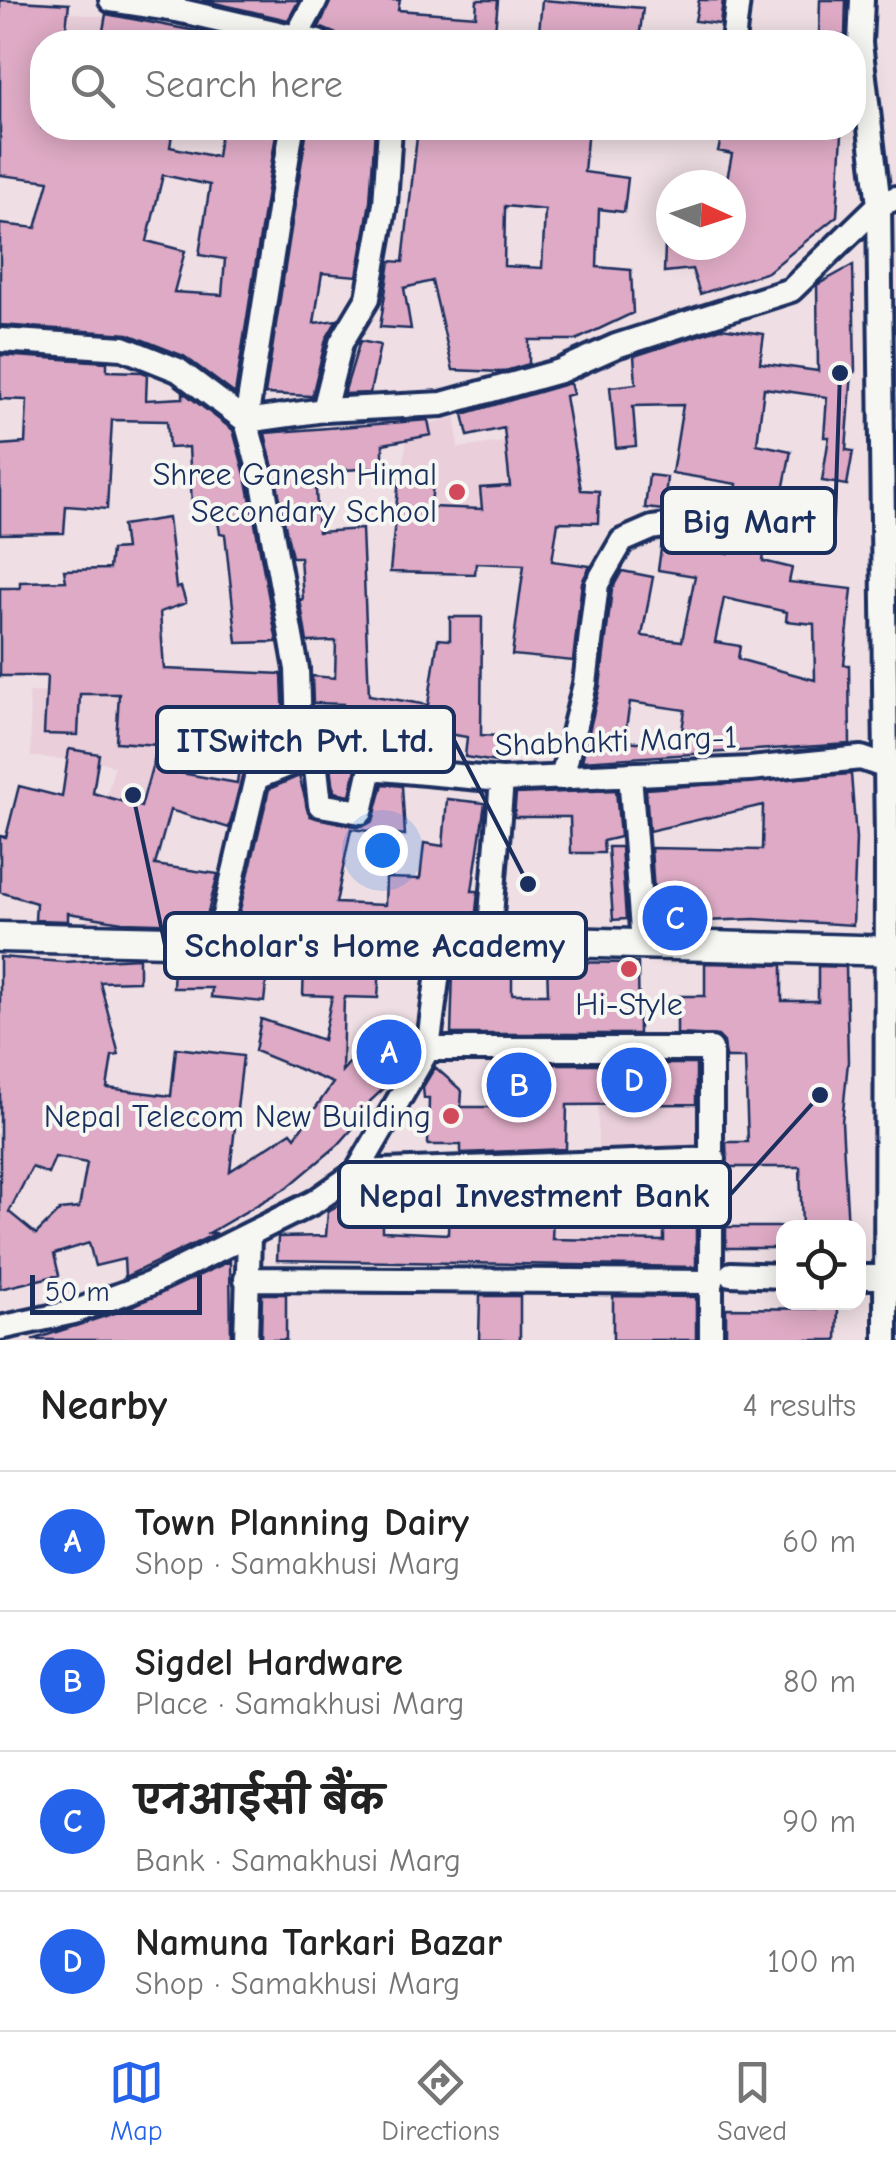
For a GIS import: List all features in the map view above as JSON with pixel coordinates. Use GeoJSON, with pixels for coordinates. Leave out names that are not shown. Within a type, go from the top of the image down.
{"type":"FeatureCollection","features":[{"type":"Feature","properties":{"kind":"main road"},"geometry":{"type":"LineString","coordinates":[[0,937],[212,942],[329,950],[489,940],[891,951]]}},
{"type":"Feature","properties":{"kind":"street"},"geometry":{"type":"LineString","coordinates":[[110,0],[177,10],[262,30]]}},
{"type":"Feature","properties":{"kind":"street"},"geometry":{"type":"LineString","coordinates":[[310,30],[316,0]]}},
{"type":"Feature","properties":{"kind":"street"},"geometry":{"type":"LineString","coordinates":[[734,30],[738,0]]}},
{"type":"Feature","properties":{"kind":"street"},"geometry":{"type":"LineString","coordinates":[[859,30],[862,0]]}},
{"type":"Feature","properties":{"kind":"street"},"geometry":{"type":"LineString","coordinates":[[866,89],[888,201],[884,766],[891,951],[886,1340]]}},
{"type":"Feature","properties":{"kind":"street"},"geometry":{"type":"LineString","coordinates":[[246,422],[290,140]]}},
{"type":"Feature","properties":{"kind":"street"},"geometry":{"type":"LineString","coordinates":[[324,410],[341,343],[368,298],[385,204],[389,140]]}},
{"type":"Feature","properties":{"kind":"street"},"geometry":{"type":"LineString","coordinates":[[0,340],[122,348],[178,370],[246,422],[324,410],[442,404],[560,371],[616,346],[791,290],[888,201]]}},
{"type":"Feature","properties":{"kind":"street","name":"Shabhakti Marg-1"},"geometry":{"type":"LineString","coordinates":[[246,422],[264,483],[297,669],[300,760],[316,768],[320,805],[361,812],[371,768],[502,780],[803,766],[861,758],[884,766]]}},
{"type":"Feature","properties":{"kind":"street"},"geometry":{"type":"LineString","coordinates":[[562,778],[585,684],[597,584],[622,541],[652,528],[690,522]]}},
{"type":"Feature","properties":{"kind":"street"},"geometry":{"type":"LineString","coordinates":[[212,942],[224,915],[256,778],[300,760]]}},
{"type":"Feature","properties":{"kind":"street"},"geometry":{"type":"LineString","coordinates":[[630,774],[643,943]]}},
{"type":"Feature","properties":{"kind":"street"},"geometry":{"type":"LineString","coordinates":[[489,940],[502,780]]}},
{"type":"Feature","properties":{"kind":"street"},"geometry":{"type":"LineString","coordinates":[[0,1328],[74,1312],[149,1284],[314,1202],[358,1172],[428,1049],[442,942]]}},
{"type":"Feature","properties":{"kind":"street"},"geometry":{"type":"LineString","coordinates":[[428,1049],[711,1049],[721,1278],[711,1340]]}},
{"type":"Feature","properties":{"kind":"street"},"geometry":{"type":"LineString","coordinates":[[358,1172],[714,1158]]}},
{"type":"Feature","properties":{"kind":"street"},"geometry":{"type":"LineString","coordinates":[[246,1340],[248,1236]]}},
{"type":"Feature","properties":{"kind":"street"},"geometry":{"type":"LineString","coordinates":[[246,1279],[776,1276]]}},
{"type":"Feature","properties":{"kind":"street"},"geometry":{"type":"LineString","coordinates":[[866,1277],[885,1276]]}},
{"type":"Feature","properties":{"kind":"shaded area"},"geometry":{"type":"Polygon","coordinates":[[[35,8],[139,21],[137,30],[30,30],[35,8]]]}},
{"type":"Feature","properties":{"kind":"shaded area"},"geometry":{"type":"Polygon","coordinates":[[[30,31],[30,94],[17,91],[30,31]]]}},
{"type":"Feature","properties":{"kind":"shaded area","name":"Shree Ganesh Himal Secondary School"},"geometry":{"type":"Polygon","coordinates":[[[456,417],[458,448],[510,441],[517,541],[394,536],[408,428],[456,417]]]}},
{"type":"Feature","properties":{"kind":"shaded area"},"geometry":{"type":"Polygon","coordinates":[[[29,692],[133,695],[232,716],[229,765],[168,760],[128,896],[125,942],[85,941],[98,830],[114,767],[103,762],[31,757],[29,692]]]}},
{"type":"Feature","properties":{"kind":"shaded area"},"geometry":{"type":"Polygon","coordinates":[[[702,1105],[702,1151],[598,1152],[598,1107],[702,1105]]]}},
{"type":"Feature","properties":{"kind":"shaded area"},"geometry":{"type":"Polygon","coordinates":[[[540,1176],[710,1177],[709,1283],[536,1282],[540,1176]]]}},
{"type":"Feature","properties":{"kind":"building"},"geometry":{"type":"Polygon","coordinates":[[[0,0],[69,4],[66,30],[30,30],[30,140],[171,140],[170,147],[217,157],[219,140],[275,140],[235,394],[184,356],[128,334],[0,325],[0,224],[36,228],[49,181],[0,175],[0,0]],[[163,175],[147,241],[185,251],[174,292],[222,295],[225,259],[199,255],[210,185],[163,175]]]}},
{"type":"Feature","properties":{"kind":"building"},"geometry":{"type":"Polygon","coordinates":[[[202,0],[299,0],[288,20],[202,0]]]}},
{"type":"Feature","properties":{"kind":"building"},"geometry":{"type":"Polygon","coordinates":[[[331,0],[400,0],[398,10],[476,16],[477,0],[498,0],[495,30],[319,27],[331,0]]]}},
{"type":"Feature","properties":{"kind":"building"},"geometry":{"type":"Polygon","coordinates":[[[542,0],[643,8],[640,30],[539,30],[542,0]]]}},
{"type":"Feature","properties":{"kind":"building"},"geometry":{"type":"Polygon","coordinates":[[[699,0],[723,0],[720,24],[695,21],[699,0]]]}},
{"type":"Feature","properties":{"kind":"building"},"geometry":{"type":"Polygon","coordinates":[[[820,0],[846,0],[845,30],[819,30],[820,0]]]}},
{"type":"Feature","properties":{"kind":"building"},"geometry":{"type":"Polygon","coordinates":[[[106,14],[191,30],[103,30],[106,14]]]}},
{"type":"Feature","properties":{"kind":"building"},"geometry":{"type":"Polygon","coordinates":[[[305,140],[374,140],[370,202],[357,276],[322,273],[314,323],[337,320],[326,339],[312,396],[265,394],[305,140]]]}},
{"type":"Feature","properties":{"kind":"building"},"geometry":{"type":"Polygon","coordinates":[[[417,140],[587,140],[584,172],[628,178],[624,212],[599,209],[597,267],[631,270],[633,313],[576,340],[529,340],[529,364],[502,372],[453,370],[432,281],[404,288],[411,329],[380,327],[390,261],[403,262],[417,140]],[[505,206],[504,266],[542,268],[545,210],[505,206]]]}},
{"type":"Feature","properties":{"kind":"building"},"geometry":{"type":"Polygon","coordinates":[[[721,140],[842,140],[837,216],[768,272],[700,294],[692,269],[664,272],[664,260],[746,260],[746,170],[729,170],[732,154],[718,151],[721,140]]]}},
{"type":"Feature","properties":{"kind":"building"},"geometry":{"type":"Polygon","coordinates":[[[853,265],[855,372],[846,450],[853,451],[847,485],[822,481],[829,437],[824,437],[827,397],[764,388],[757,444],[791,451],[776,525],[769,523],[763,561],[792,568],[789,582],[852,589],[844,665],[849,665],[850,744],[582,761],[600,686],[612,589],[622,571],[653,577],[642,636],[682,641],[695,576],[658,570],[662,542],[692,539],[691,546],[728,554],[737,484],[672,473],[683,405],[633,406],[636,446],[616,448],[610,387],[636,384],[634,356],[721,328],[764,334],[760,363],[818,371],[817,285],[853,265]],[[724,598],[715,642],[740,646],[738,659],[815,680],[814,624],[786,621],[787,612],[724,598]],[[630,702],[624,741],[680,745],[685,710],[630,702]]]}},
{"type":"Feature","properties":{"kind":"building"},"geometry":{"type":"Polygon","coordinates":[[[360,341],[380,345],[370,393],[344,394],[360,341]]]}},
{"type":"Feature","properties":{"kind":"building"},"geometry":{"type":"Polygon","coordinates":[[[0,355],[107,362],[107,371],[142,372],[147,374],[146,400],[183,398],[183,392],[233,430],[248,486],[277,642],[237,643],[225,534],[220,533],[215,506],[192,507],[189,447],[169,448],[167,421],[112,420],[107,509],[66,506],[64,533],[0,534],[0,445],[25,443],[27,400],[0,399],[0,355]]]}},
{"type":"Feature","properties":{"kind":"building"},"geometry":{"type":"Polygon","coordinates":[[[570,383],[573,394],[565,396],[581,490],[599,491],[598,523],[558,522],[552,561],[590,566],[582,582],[573,661],[512,655],[524,565],[476,563],[475,574],[390,572],[399,478],[433,481],[431,507],[482,509],[480,488],[510,486],[504,428],[468,436],[463,414],[570,383]]]}},
{"type":"Feature","properties":{"kind":"building"},"geometry":{"type":"Polygon","coordinates":[[[428,420],[431,435],[383,444],[383,467],[322,472],[323,487],[316,488],[318,532],[362,529],[369,695],[428,705],[438,639],[450,640],[450,617],[482,617],[481,735],[499,736],[496,762],[465,757],[467,737],[412,728],[411,757],[365,755],[357,764],[350,795],[334,792],[331,765],[315,751],[314,738],[343,738],[343,704],[313,703],[312,676],[335,678],[336,641],[307,642],[300,599],[303,600],[300,557],[292,557],[265,433],[428,420]]]}},
{"type":"Feature","properties":{"kind":"building"},"geometry":{"type":"Polygon","coordinates":[[[649,475],[667,477],[664,510],[645,508],[649,475]]]}},
{"type":"Feature","properties":{"kind":"building"},"geometry":{"type":"Polygon","coordinates":[[[168,518],[176,588],[181,587],[186,603],[160,612],[164,669],[282,674],[285,750],[244,769],[229,828],[170,810],[155,865],[218,874],[206,919],[189,916],[189,924],[122,922],[68,913],[68,921],[35,920],[36,903],[0,892],[0,836],[6,837],[19,786],[62,797],[69,749],[99,754],[93,793],[141,807],[158,745],[116,742],[119,694],[80,694],[78,735],[44,734],[47,676],[0,676],[0,588],[20,588],[20,582],[66,581],[64,570],[109,569],[111,550],[125,549],[122,525],[168,518]],[[189,742],[181,773],[237,783],[242,745],[189,742]]]}},
{"type":"Feature","properties":{"kind":"building"},"geometry":{"type":"Polygon","coordinates":[[[851,774],[856,839],[853,925],[754,919],[656,923],[651,848],[762,850],[763,805],[649,831],[646,789],[851,774]]]}},
{"type":"Feature","properties":{"kind":"building"},"geometry":{"type":"Polygon","coordinates":[[[299,776],[310,816],[358,827],[373,821],[383,784],[402,786],[405,835],[351,829],[336,903],[385,905],[386,878],[420,879],[424,843],[443,846],[447,799],[485,803],[472,891],[478,891],[475,922],[409,915],[408,927],[272,917],[271,923],[237,922],[269,789],[299,776]]]}},
{"type":"Feature","properties":{"kind":"building"},"geometry":{"type":"Polygon","coordinates":[[[616,790],[620,837],[603,841],[604,853],[571,853],[570,817],[514,817],[516,794],[616,790]]]}},
{"type":"Feature","properties":{"kind":"building"},"geometry":{"type":"Polygon","coordinates":[[[608,847],[621,847],[626,919],[613,920],[608,847]]]}},
{"type":"Feature","properties":{"kind":"building"},"geometry":{"type":"Polygon","coordinates":[[[0,957],[63,962],[139,958],[139,981],[100,982],[119,1055],[112,1056],[107,1088],[171,1096],[176,1048],[243,1056],[230,1171],[291,1132],[295,1137],[333,1083],[255,1051],[261,1019],[323,1040],[332,996],[303,995],[304,967],[380,965],[378,998],[344,997],[342,1071],[385,1022],[412,1047],[392,1081],[366,1105],[370,1109],[338,1145],[288,1187],[209,1233],[217,1233],[125,1277],[124,1259],[95,1266],[89,1243],[54,1254],[59,1275],[0,1289],[0,957]],[[55,1157],[48,1174],[32,1167],[9,1212],[36,1234],[60,1210],[79,1208],[87,1163],[55,1157]]]}},
{"type":"Feature","properties":{"kind":"building"},"geometry":{"type":"Polygon","coordinates":[[[547,962],[638,963],[639,1034],[451,1034],[453,971],[512,971],[512,994],[548,994],[547,962]]]}},
{"type":"Feature","properties":{"kind":"building"},"geometry":{"type":"Polygon","coordinates":[[[174,963],[268,966],[264,1002],[211,997],[212,988],[173,988],[174,963]]]}},
{"type":"Feature","properties":{"kind":"building"},"geometry":{"type":"Polygon","coordinates":[[[705,963],[782,965],[782,1001],[818,1001],[818,966],[846,967],[848,1062],[842,1122],[848,1220],[802,1220],[800,1167],[727,1167],[726,1142],[748,1142],[745,1058],[726,1058],[724,1042],[718,1036],[677,1034],[677,996],[705,996],[705,963]]]}},
{"type":"Feature","properties":{"kind":"building"},"geometry":{"type":"Polygon","coordinates":[[[501,1064],[696,1064],[696,1104],[567,1105],[566,1149],[461,1153],[461,1145],[428,1145],[429,1098],[424,1098],[423,1087],[435,1067],[462,1091],[461,1107],[500,1107],[501,1064]]]}},
{"type":"Feature","properties":{"kind":"building"},"geometry":{"type":"Polygon","coordinates":[[[696,1175],[696,1267],[277,1260],[278,1237],[326,1236],[328,1211],[358,1194],[362,1187],[382,1186],[382,1231],[448,1234],[449,1196],[458,1197],[459,1183],[696,1175]],[[554,1197],[552,1239],[664,1241],[664,1200],[554,1197]]]}},
{"type":"Feature","properties":{"kind":"building"},"geometry":{"type":"Polygon","coordinates":[[[726,1227],[776,1227],[776,1248],[726,1248],[726,1227]]]}},
{"type":"Feature","properties":{"kind":"building"},"geometry":{"type":"Polygon","coordinates":[[[230,1261],[231,1340],[32,1340],[124,1310],[230,1261]]]}},
{"type":"Feature","properties":{"kind":"building"},"geometry":{"type":"Polygon","coordinates":[[[262,1294],[286,1294],[286,1340],[261,1340],[262,1294]]]}},
{"type":"Feature","properties":{"kind":"building"},"geometry":{"type":"Polygon","coordinates":[[[480,1296],[520,1296],[520,1340],[479,1340],[480,1296]]]}},
{"type":"Feature","properties":{"kind":"building"},"geometry":{"type":"Polygon","coordinates":[[[613,1296],[696,1297],[696,1340],[613,1340],[613,1296]]]}},
{"type":"Feature","properties":{"kind":"building"},"geometry":{"type":"Polygon","coordinates":[[[726,1308],[838,1310],[837,1340],[726,1340],[726,1308]]]}},
{"type":"Feature","properties":{"kind":"place","name":"Big Mart"},"geometry":{"type":"Point","coordinates":[840,373]}},
{"type":"Feature","properties":{"kind":"place","name":"Shree Ganesh Himal Secondary School"},"geometry":{"type":"Point","coordinates":[457,492]}},
{"type":"Feature","properties":{"kind":"place","name":"Scholar's Home Academy"},"geometry":{"type":"Point","coordinates":[133,795]}},
{"type":"Feature","properties":{"kind":"place","name":"ITSwitch Pvt. Ltd."},"geometry":{"type":"Point","coordinates":[528,884]}},
{"type":"Feature","properties":{"kind":"place","name":"एनआईसी बैंक"},"geometry":{"type":"Point","coordinates":[675,918]}},
{"type":"Feature","properties":{"kind":"place","name":"Hi-Style"},"geometry":{"type":"Point","coordinates":[629,969]}},
{"type":"Feature","properties":{"kind":"place","name":"Town Planning Dairy"},"geometry":{"type":"Point","coordinates":[389,1052]}},
{"type":"Feature","properties":{"kind":"place","name":"Namuna Tarkari Bazar"},"geometry":{"type":"Point","coordinates":[634,1080]}},
{"type":"Feature","properties":{"kind":"place","name":"Sigdel Hardware"},"geometry":{"type":"Point","coordinates":[519,1085]}},
{"type":"Feature","properties":{"kind":"place","name":"Nepal Investment Bank"},"geometry":{"type":"Point","coordinates":[820,1095]}},
{"type":"Feature","properties":{"kind":"place","name":"Nepal Telecom New Building"},"geometry":{"type":"Point","coordinates":[451,1116]}}]}
